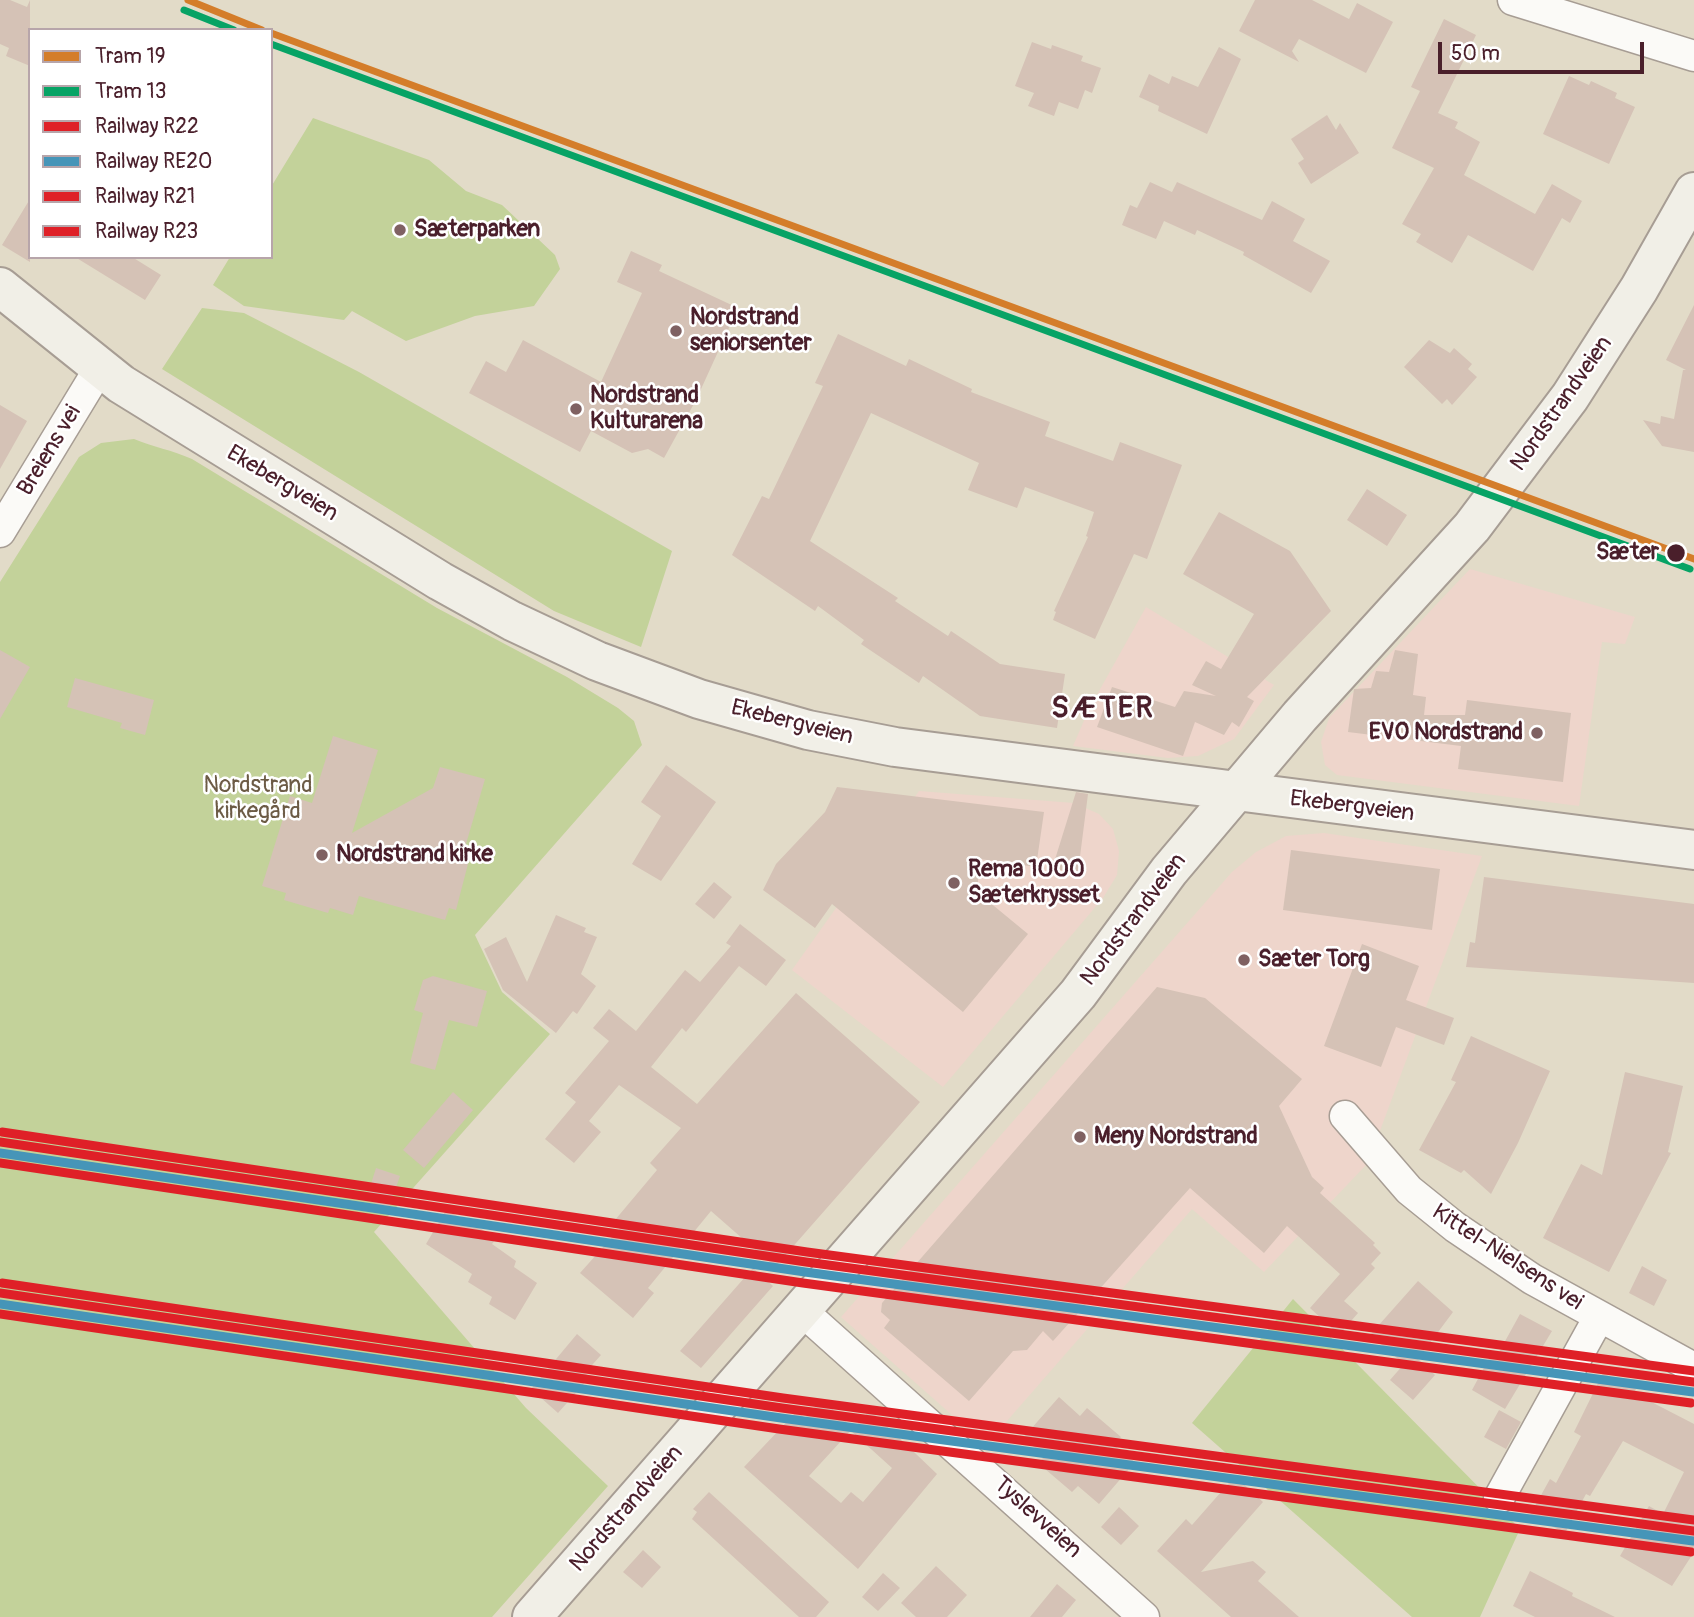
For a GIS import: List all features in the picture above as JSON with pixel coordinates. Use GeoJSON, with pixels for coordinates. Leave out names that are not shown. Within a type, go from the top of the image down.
{"type":"FeatureCollection","features":[{"type":"Feature","properties":{"kind":"main road","name":"Nordstrandveien"},"geometry":{"type":"LineString","coordinates":[[532,1617],[1078,994],[1151,893],[1309,706],[1448,556],[1518,470],[1614,329],[1694,192]]}},
{"type":"Feature","properties":{"kind":"main road","name":"Ekebergveien"},"geometry":{"type":"LineString","coordinates":[[0,287],[99,369],[481,604],[568,649],[634,676],[733,709],[841,737],[1238,792],[1694,850]]}},
{"type":"Feature","properties":{"kind":"street"},"geometry":{"type":"LineString","coordinates":[[1513,0],[1694,56]]}},
{"type":"Feature","properties":{"kind":"street","name":"Breiens vei"},"geometry":{"type":"LineString","coordinates":[[0,532],[99,369]]}},
{"type":"Feature","properties":{"kind":"street","name":"Kittel-Nielsens vei"},"geometry":{"type":"LineString","coordinates":[[1345,1116],[1409,1190],[1455,1227],[1532,1279],[1694,1368]]}},
{"type":"Feature","properties":{"kind":"street","name":"Tyslevveien"},"geometry":{"type":"LineString","coordinates":[[802,1310],[1144,1617]]}},
{"type":"Feature","properties":{"kind":"street"},"geometry":{"type":"LineString","coordinates":[[1499,1498],[1599,1317]]}},
{"type":"Feature","properties":{"kind":"shaded area"},"geometry":{"type":"Polygon","coordinates":[[[1470,569],[1635,617],[1625,644],[1602,642],[1579,806],[1337,775],[1325,765],[1321,742],[1329,718],[1470,569]]]}},
{"type":"Feature","properties":{"kind":"shaded area"},"geometry":{"type":"Polygon","coordinates":[[[1146,607],[1274,685],[1234,739],[1198,756],[1168,758],[1073,746],[1089,709],[1146,607]]]}},
{"type":"Feature","properties":{"kind":"shaded area"},"geometry":{"type":"Polygon","coordinates":[[[919,791],[1074,803],[1099,814],[1113,829],[1119,851],[1117,875],[1103,898],[943,1087],[792,970],[919,791]]]}},
{"type":"Feature","properties":{"kind":"shaded area"},"geometry":{"type":"Polygon","coordinates":[[[1324,833],[1482,856],[1368,1163],[1264,1272],[1192,1209],[986,1445],[841,1317],[1232,872],[1256,852],[1286,836],[1324,833]]]}},
{"type":"Feature","properties":{"kind":"green space","name":"Sæterparken"},"geometry":{"type":"Polygon","coordinates":[[[313,118],[429,160],[466,191],[502,205],[555,255],[560,269],[534,306],[475,316],[406,341],[352,311],[344,320],[244,306],[213,285],[229,259],[273,259],[273,184],[313,118]]]}},
{"type":"Feature","properties":{"kind":"green space"},"geometry":{"type":"Polygon","coordinates":[[[202,308],[244,313],[359,372],[672,551],[641,647],[554,611],[162,369],[202,308]]]}},
{"type":"Feature","properties":{"kind":"green space","name":"Nordstrand kirkegård"},"geometry":{"type":"Polygon","coordinates":[[[134,439],[192,459],[437,608],[567,677],[634,721],[642,745],[475,935],[502,992],[550,1034],[374,1232],[526,1408],[608,1486],[492,1617],[0,1617],[0,582],[79,457],[101,443],[134,439]]]}},
{"type":"Feature","properties":{"kind":"green space"},"geometry":{"type":"Polygon","coordinates":[[[1293,1299],[1520,1529],[1480,1617],[1412,1617],[1192,1423],[1293,1299]]]}},
{"type":"Feature","properties":{"kind":"building"},"geometry":{"type":"Polygon","coordinates":[[[0,0],[10,0],[27,7],[30,0],[28,65],[6,56],[9,48],[0,44],[0,0]]]}},
{"type":"Feature","properties":{"kind":"building"},"geometry":{"type":"Polygon","coordinates":[[[1255,0],[1312,0],[1349,19],[1357,3],[1393,22],[1366,73],[1299,39],[1292,51],[1299,62],[1239,31],[1255,0]]]}},
{"type":"Feature","properties":{"kind":"building"},"geometry":{"type":"Polygon","coordinates":[[[1444,19],[1476,35],[1438,113],[1458,122],[1455,128],[1480,142],[1464,175],[1535,214],[1552,184],[1582,201],[1570,223],[1562,218],[1533,271],[1468,235],[1452,263],[1416,242],[1421,234],[1402,224],[1434,168],[1392,148],[1420,91],[1411,87],[1444,19]]]}},
{"type":"Feature","properties":{"kind":"building"},"geometry":{"type":"Polygon","coordinates":[[[1032,42],[1051,49],[1052,45],[1083,56],[1081,61],[1101,68],[1092,93],[1085,90],[1078,109],[1059,102],[1054,116],[1028,106],[1034,93],[1015,86],[1032,42]]]}},
{"type":"Feature","properties":{"kind":"building"},"geometry":{"type":"Polygon","coordinates":[[[1219,47],[1241,59],[1207,134],[1158,111],[1159,106],[1139,97],[1149,74],[1169,84],[1172,76],[1198,87],[1219,47]]]}},
{"type":"Feature","properties":{"kind":"building"},"geometry":{"type":"Polygon","coordinates":[[[1569,76],[1589,85],[1591,81],[1617,93],[1615,98],[1635,107],[1609,164],[1543,134],[1569,76]]]}},
{"type":"Feature","properties":{"kind":"building"},"geometry":{"type":"Polygon","coordinates":[[[1327,115],[1336,130],[1340,123],[1359,153],[1311,184],[1298,163],[1304,159],[1291,139],[1327,115]]]}},
{"type":"Feature","properties":{"kind":"building"},"geometry":{"type":"Polygon","coordinates":[[[1150,182],[1172,192],[1177,182],[1262,220],[1272,201],[1305,219],[1293,241],[1330,261],[1311,293],[1243,255],[1244,252],[1197,230],[1195,235],[1164,221],[1156,239],[1122,225],[1130,205],[1137,208],[1150,182]]]}},
{"type":"Feature","properties":{"kind":"building"},"geometry":{"type":"Polygon","coordinates":[[[28,202],[30,262],[2,245],[28,202]]]}},
{"type":"Feature","properties":{"kind":"building"},"geometry":{"type":"Polygon","coordinates":[[[631,251],[662,265],[659,271],[738,308],[696,400],[664,458],[648,449],[632,453],[591,431],[580,452],[469,393],[486,361],[506,372],[523,340],[601,382],[642,293],[617,282],[631,251]]]}},
{"type":"Feature","properties":{"kind":"building"},"geometry":{"type":"Polygon","coordinates":[[[78,259],[135,259],[161,275],[145,300],[78,259]]]}},
{"type":"Feature","properties":{"kind":"building"},"geometry":{"type":"Polygon","coordinates":[[[1694,305],[1694,452],[1662,446],[1643,420],[1660,424],[1661,416],[1674,419],[1683,370],[1686,370],[1666,360],[1694,305]]]}},
{"type":"Feature","properties":{"kind":"building"},"geometry":{"type":"Polygon","coordinates":[[[838,334],[906,366],[909,359],[972,389],[971,392],[1050,422],[1045,436],[1113,461],[1120,442],[1182,465],[1147,559],[1134,554],[1095,639],[1053,620],[1054,611],[1088,537],[1086,536],[1094,512],[1025,487],[1017,508],[968,490],[979,463],[871,413],[810,541],[898,598],[895,601],[948,636],[951,631],[1000,664],[1065,674],[1057,728],[980,716],[923,676],[919,683],[861,644],[864,640],[818,606],[815,611],[732,555],[762,496],[769,499],[823,386],[815,383],[838,334]]]}},
{"type":"Feature","properties":{"kind":"building"},"geometry":{"type":"Polygon","coordinates":[[[1429,340],[1450,353],[1454,348],[1472,364],[1468,369],[1477,377],[1452,405],[1447,399],[1442,404],[1404,367],[1429,340]]]}},
{"type":"Feature","properties":{"kind":"building"},"geometry":{"type":"Polygon","coordinates":[[[0,405],[27,421],[0,469],[0,405]]]}},
{"type":"Feature","properties":{"kind":"building"},"geometry":{"type":"Polygon","coordinates":[[[1367,489],[1407,515],[1387,546],[1347,520],[1367,489]]]}},
{"type":"Feature","properties":{"kind":"building"},"geometry":{"type":"Polygon","coordinates":[[[1219,512],[1290,551],[1331,611],[1247,697],[1254,701],[1239,727],[1232,722],[1224,735],[1195,722],[1183,756],[1097,727],[1112,687],[1175,707],[1184,691],[1216,696],[1192,685],[1206,661],[1221,669],[1254,614],[1183,574],[1219,512]]]}},
{"type":"Feature","properties":{"kind":"building"},"geometry":{"type":"Polygon","coordinates":[[[0,650],[30,667],[0,719],[0,650]]]}},
{"type":"Feature","properties":{"kind":"building"},"geometry":{"type":"Polygon","coordinates":[[[1395,650],[1418,654],[1413,695],[1426,697],[1424,715],[1465,715],[1467,700],[1571,713],[1563,782],[1458,769],[1461,746],[1348,732],[1354,689],[1371,688],[1376,671],[1389,672],[1395,650]]]}},
{"type":"Feature","properties":{"kind":"building"},"geometry":{"type":"Polygon","coordinates":[[[75,678],[154,700],[145,735],[120,728],[122,723],[67,707],[75,678]]]}},
{"type":"Feature","properties":{"kind":"building"},"geometry":{"type":"Polygon","coordinates":[[[333,736],[378,750],[352,833],[433,788],[440,767],[485,779],[461,861],[468,864],[456,910],[449,908],[445,920],[359,896],[353,915],[330,908],[328,913],[284,900],[286,893],[262,886],[290,796],[312,803],[333,736]]]}},
{"type":"Feature","properties":{"kind":"building"},"geometry":{"type":"Polygon","coordinates":[[[666,765],[716,802],[661,881],[632,864],[661,816],[641,802],[666,765]]]}},
{"type":"Feature","properties":{"kind":"building"},"geometry":{"type":"Polygon","coordinates":[[[837,787],[1044,812],[1036,867],[980,859],[977,892],[1028,934],[963,1012],[832,904],[815,928],[763,890],[776,864],[825,812],[837,787]]]}},
{"type":"Feature","properties":{"kind":"building"},"geometry":{"type":"Polygon","coordinates":[[[1076,792],[1088,794],[1078,872],[1052,869],[1076,792]]]}},
{"type":"Feature","properties":{"kind":"building"},"geometry":{"type":"Polygon","coordinates":[[[1291,850],[1440,869],[1432,930],[1283,910],[1291,850]]]}},
{"type":"Feature","properties":{"kind":"building"},"geometry":{"type":"Polygon","coordinates":[[[1484,877],[1694,904],[1694,983],[1466,967],[1470,942],[1475,943],[1484,877]]]}},
{"type":"Feature","properties":{"kind":"building"},"geometry":{"type":"Polygon","coordinates":[[[714,882],[732,897],[714,919],[695,904],[714,882]]]}},
{"type":"Feature","properties":{"kind":"building"},"geometry":{"type":"Polygon","coordinates":[[[556,915],[586,928],[584,932],[597,937],[581,974],[596,986],[577,1014],[573,1011],[556,1033],[503,990],[484,949],[506,937],[527,982],[556,915]]]}},
{"type":"Feature","properties":{"kind":"building"},"geometry":{"type":"Polygon","coordinates":[[[740,924],[786,960],[766,986],[739,966],[686,1032],[682,1028],[651,1067],[697,1104],[796,993],[920,1102],[775,1267],[711,1211],[648,1288],[654,1293],[633,1318],[580,1273],[622,1226],[615,1220],[657,1170],[650,1163],[681,1128],[619,1085],[589,1121],[601,1132],[574,1163],[545,1139],[576,1102],[565,1093],[609,1041],[593,1028],[609,1009],[636,1031],[685,970],[700,982],[731,946],[726,943],[740,924]]]}},
{"type":"Feature","properties":{"kind":"building"},"geometry":{"type":"Polygon","coordinates":[[[1362,944],[1419,966],[1406,1000],[1454,1018],[1444,1045],[1396,1027],[1381,1067],[1324,1046],[1362,944]]]}},
{"type":"Feature","properties":{"kind":"building"},"geometry":{"type":"Polygon","coordinates":[[[433,976],[487,991],[477,1027],[449,1020],[435,1070],[410,1063],[423,1013],[414,1010],[423,980],[433,976]]]}},
{"type":"Feature","properties":{"kind":"building"},"geometry":{"type":"Polygon","coordinates":[[[1157,987],[1205,998],[1302,1079],[1279,1106],[1312,1177],[1324,1188],[1320,1193],[1375,1243],[1373,1245],[1381,1253],[1371,1264],[1375,1268],[1344,1301],[1358,1313],[1339,1335],[1310,1308],[1340,1274],[1287,1226],[1264,1253],[1190,1188],[1053,1341],[1043,1331],[1027,1350],[1013,1351],[969,1401],[884,1328],[890,1320],[881,1312],[882,1303],[1157,987]]]}},
{"type":"Feature","properties":{"kind":"building"},"geometry":{"type":"Polygon","coordinates":[[[1471,1036],[1550,1071],[1518,1143],[1491,1194],[1464,1170],[1461,1173],[1419,1150],[1456,1082],[1451,1080],[1471,1036]]]}},
{"type":"Feature","properties":{"kind":"building"},"geometry":{"type":"Polygon","coordinates":[[[1625,1072],[1683,1086],[1668,1152],[1671,1153],[1609,1272],[1543,1238],[1581,1164],[1602,1175],[1625,1072]]]}},
{"type":"Feature","properties":{"kind":"building"},"geometry":{"type":"Polygon","coordinates":[[[453,1092],[473,1110],[424,1168],[403,1150],[453,1092]]]}},
{"type":"Feature","properties":{"kind":"building"},"geometry":{"type":"Polygon","coordinates":[[[376,1168],[400,1176],[389,1208],[366,1200],[376,1168]]]}},
{"type":"Feature","properties":{"kind":"building"},"geometry":{"type":"Polygon","coordinates":[[[446,1210],[483,1230],[495,1240],[492,1244],[516,1261],[514,1267],[537,1283],[515,1320],[489,1304],[492,1297],[468,1282],[472,1274],[426,1244],[446,1210]]]}},
{"type":"Feature","properties":{"kind":"building"},"geometry":{"type":"Polygon","coordinates":[[[1642,1266],[1667,1280],[1654,1306],[1629,1293],[1642,1266]]]}},
{"type":"Feature","properties":{"kind":"building"},"geometry":{"type":"Polygon","coordinates":[[[753,1268],[773,1286],[701,1368],[680,1351],[753,1268]]]}},
{"type":"Feature","properties":{"kind":"building"},"geometry":{"type":"Polygon","coordinates":[[[1418,1281],[1453,1312],[1418,1359],[1435,1375],[1413,1400],[1390,1380],[1404,1364],[1370,1335],[1418,1281]]]}},
{"type":"Feature","properties":{"kind":"building"},"geometry":{"type":"Polygon","coordinates":[[[1520,1314],[1552,1331],[1505,1409],[1472,1390],[1493,1351],[1498,1354],[1520,1314]]]}},
{"type":"Feature","properties":{"kind":"building"},"geometry":{"type":"Polygon","coordinates":[[[577,1334],[601,1355],[585,1373],[590,1377],[558,1413],[531,1389],[577,1334]]]}},
{"type":"Feature","properties":{"kind":"building"},"geometry":{"type":"Polygon","coordinates":[[[1603,1373],[1636,1389],[1634,1393],[1694,1424],[1694,1552],[1672,1586],[1620,1556],[1649,1506],[1663,1514],[1684,1472],[1623,1441],[1590,1496],[1586,1494],[1565,1533],[1530,1515],[1550,1479],[1556,1483],[1581,1436],[1574,1432],[1603,1373]]]}},
{"type":"Feature","properties":{"kind":"building"},"geometry":{"type":"Polygon","coordinates":[[[1059,1397],[1080,1416],[1087,1408],[1121,1437],[1114,1445],[1135,1462],[1099,1504],[1078,1486],[1072,1492],[1038,1463],[1045,1456],[1023,1438],[1059,1397]]]}},
{"type":"Feature","properties":{"kind":"building"},"geometry":{"type":"Polygon","coordinates":[[[822,1399],[853,1428],[809,1476],[841,1503],[851,1492],[863,1502],[892,1468],[851,1431],[870,1410],[937,1474],[858,1569],[744,1467],[797,1411],[805,1418],[822,1399]]]}},
{"type":"Feature","properties":{"kind":"building"},"geometry":{"type":"Polygon","coordinates":[[[1499,1410],[1521,1422],[1506,1449],[1484,1437],[1499,1410]]]}},
{"type":"Feature","properties":{"kind":"building"},"geometry":{"type":"Polygon","coordinates":[[[1235,1476],[1263,1502],[1201,1572],[1253,1561],[1266,1572],[1258,1581],[1299,1617],[1231,1617],[1157,1551],[1186,1519],[1192,1525],[1235,1476]]]}},
{"type":"Feature","properties":{"kind":"building"},"geometry":{"type":"Polygon","coordinates":[[[709,1492],[829,1602],[816,1617],[799,1617],[692,1519],[697,1512],[693,1509],[709,1492]]]}},
{"type":"Feature","properties":{"kind":"building"},"geometry":{"type":"Polygon","coordinates":[[[1119,1507],[1139,1526],[1121,1545],[1101,1527],[1119,1507]]]}},
{"type":"Feature","properties":{"kind":"building"},"geometry":{"type":"Polygon","coordinates":[[[643,1550],[661,1567],[642,1588],[623,1572],[643,1550]]]}},
{"type":"Feature","properties":{"kind":"building"},"geometry":{"type":"Polygon","coordinates":[[[936,1566],[967,1595],[947,1617],[916,1617],[901,1603],[936,1566]]]}},
{"type":"Feature","properties":{"kind":"building"},"geometry":{"type":"Polygon","coordinates":[[[1530,1571],[1615,1617],[1535,1617],[1513,1606],[1530,1571]]]}},
{"type":"Feature","properties":{"kind":"building"},"geometry":{"type":"Polygon","coordinates":[[[883,1573],[900,1588],[878,1611],[862,1597],[883,1573]]]}},
{"type":"Feature","properties":{"kind":"building"},"geometry":{"type":"Polygon","coordinates":[[[1057,1584],[1076,1600],[1062,1617],[1030,1617],[1057,1584]]]}},
{"type":"Feature","properties":{"kind":"tram line","name":"19"},"geometry":{"type":"LineString","coordinates":[[188,0],[257,28]]}},
{"type":"Feature","properties":{"kind":"tram line","name":"13"},"geometry":{"type":"LineString","coordinates":[[184,10],[229,28]]}},
{"type":"Feature","properties":{"kind":"tram line","name":"19"},"geometry":{"type":"LineString","coordinates":[[273,34],[1694,559]]}},
{"type":"Feature","properties":{"kind":"tram line","name":"13"},"geometry":{"type":"LineString","coordinates":[[273,45],[1690,569]]}},
{"type":"Feature","properties":{"kind":"rail line","name":"R21"},"geometry":{"type":"LineString","coordinates":[[2,1132],[807,1252],[1694,1371]]}},
{"type":"Feature","properties":{"kind":"rail line","name":"R22"},"geometry":{"type":"LineString","coordinates":[[0,1142],[806,1262],[1694,1382]]}},
{"type":"Feature","properties":{"kind":"rail line","name":"RE20"},"geometry":{"type":"LineString","coordinates":[[0,1153],[805,1272],[1693,1392]]}},
{"type":"Feature","properties":{"kind":"rail line","name":"R23"},"geometry":{"type":"LineString","coordinates":[[0,1163],[803,1283],[1691,1403]]}},
{"type":"Feature","properties":{"kind":"rail line","name":"R21"},"geometry":{"type":"LineString","coordinates":[[2,1283],[783,1398],[1694,1520]]}},
{"type":"Feature","properties":{"kind":"rail line","name":"R22"},"geometry":{"type":"LineString","coordinates":[[0,1293],[782,1408],[1694,1531]]}},
{"type":"Feature","properties":{"kind":"rail line","name":"RE20"},"geometry":{"type":"LineString","coordinates":[[0,1304],[781,1418],[1693,1541]]}},
{"type":"Feature","properties":{"kind":"rail line","name":"R23"},"geometry":{"type":"LineString","coordinates":[[0,1314],[779,1429],[1691,1552]]}},
{"type":"Feature","properties":{"kind":"place","name":"Sæterparken"},"geometry":{"type":"Point","coordinates":[400,230]}},
{"type":"Feature","properties":{"kind":"place","name":"Nordstrand seniorsenter"},"geometry":{"type":"Point","coordinates":[676,331]}},
{"type":"Feature","properties":{"kind":"place","name":"Nordstrand Kulturarena"},"geometry":{"type":"Point","coordinates":[576,409]}},
{"type":"Feature","properties":{"kind":"place","name":"Sæter"},"geometry":{"type":"Point","coordinates":[1676,553]}},
{"type":"Feature","properties":{"kind":"place","name":"EVO Nordstrand"},"geometry":{"type":"Point","coordinates":[1537,733]}},
{"type":"Feature","properties":{"kind":"place","name":"Nordstrand kirke"},"geometry":{"type":"Point","coordinates":[322,855]}},
{"type":"Feature","properties":{"kind":"place","name":"Rema 1000 Sæterkrysset"},"geometry":{"type":"Point","coordinates":[954,883]}},
{"type":"Feature","properties":{"kind":"place","name":"Sæter Torg"},"geometry":{"type":"Point","coordinates":[1244,960]}},
{"type":"Feature","properties":{"kind":"place","name":"Meny Nordstrand"},"geometry":{"type":"Point","coordinates":[1080,1137]}},
{"type":"Feature","properties":{"kind":"district","name":"SÆTER"},"geometry":{"type":"Point","coordinates":[1103,709]}}]}
